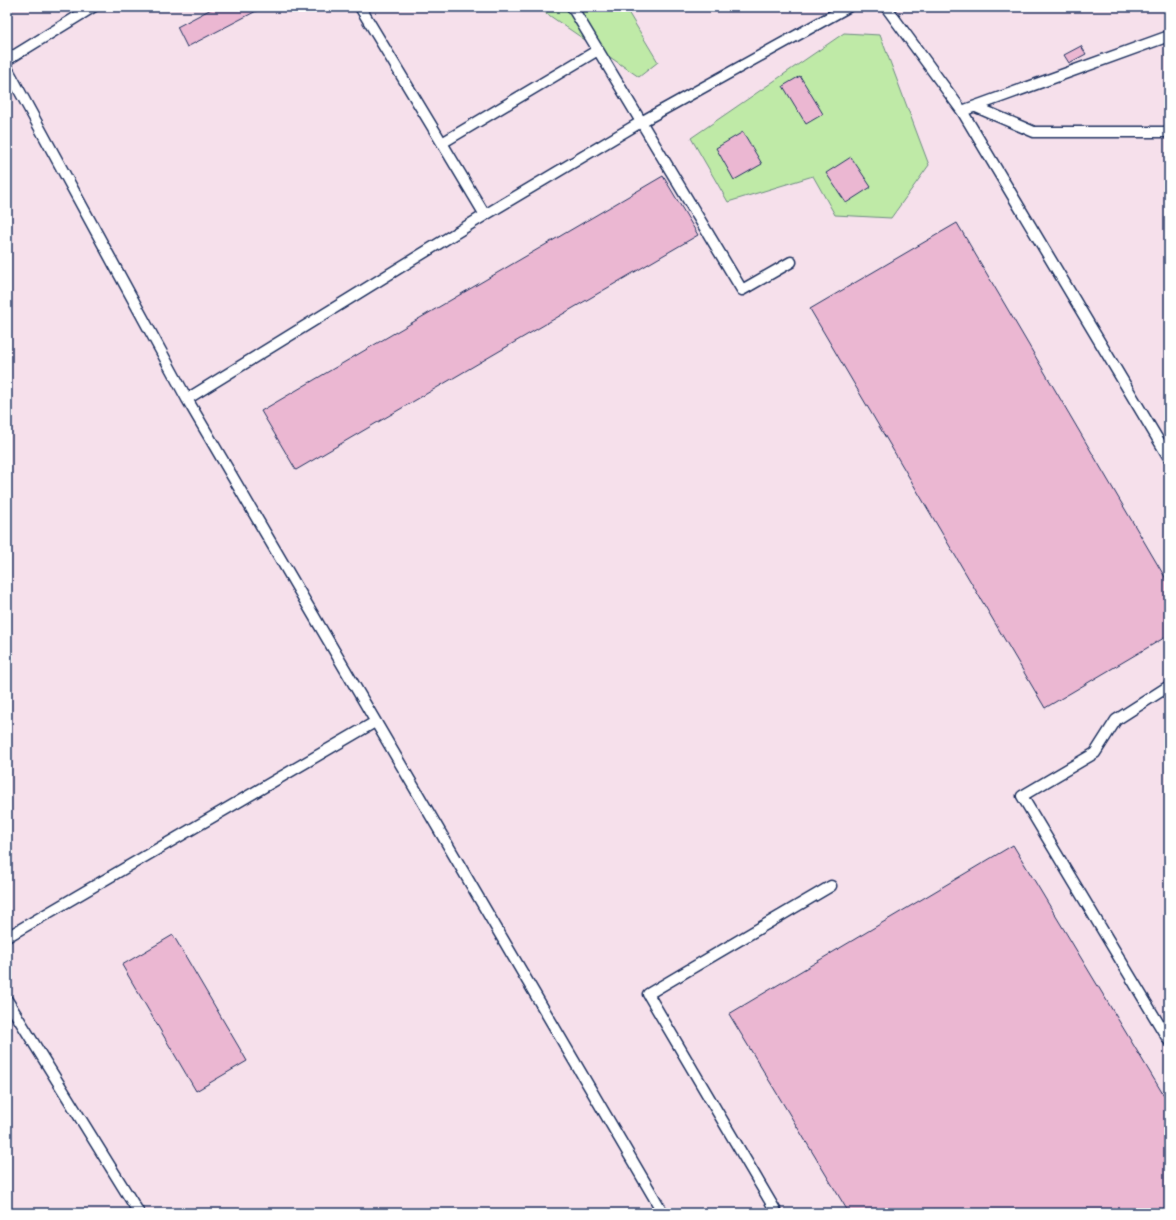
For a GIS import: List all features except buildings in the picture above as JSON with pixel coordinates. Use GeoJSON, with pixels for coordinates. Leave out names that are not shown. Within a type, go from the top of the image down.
{"type":"FeatureCollection","features":[{"type":"Feature","properties":{"kind":"lane"},"geometry":{"type":"LineString","coordinates":[[7,60],[93,7]]}},
{"type":"Feature","properties":{"kind":"lane"},"geometry":{"type":"LineString","coordinates":[[360,7],[485,214]]}},
{"type":"Feature","properties":{"kind":"lane"},"geometry":{"type":"LineString","coordinates":[[572,7],[742,290],[790,262]]}},
{"type":"Feature","properties":{"kind":"lane"},"geometry":{"type":"LineString","coordinates":[[187,399],[485,214],[641,122],[848,7]]}},
{"type":"Feature","properties":{"kind":"lane"},"geometry":{"type":"LineString","coordinates":[[886,7],[962,111],[1169,458]]}},
{"type":"Feature","properties":{"kind":"lane"},"geometry":{"type":"LineString","coordinates":[[962,111],[1169,36]]}},
{"type":"Feature","properties":{"kind":"lane"},"geometry":{"type":"LineString","coordinates":[[442,143],[598,50]]}},
{"type":"Feature","properties":{"kind":"lane"},"geometry":{"type":"LineString","coordinates":[[7,68],[187,399],[663,1213]]}},
{"type":"Feature","properties":{"kind":"lane"},"geometry":{"type":"LineString","coordinates":[[976,106],[1034,132],[1169,132]]}},
{"type":"Feature","properties":{"kind":"lane"},"geometry":{"type":"LineString","coordinates":[[1169,686],[1116,720],[1095,753],[1022,796],[1169,1041]]}},
{"type":"Feature","properties":{"kind":"lane"},"geometry":{"type":"LineString","coordinates":[[7,937],[375,722]]}},
{"type":"Feature","properties":{"kind":"lane"},"geometry":{"type":"LineString","coordinates":[[777,1213],[648,994],[831,886]]}},
{"type":"Feature","properties":{"kind":"lane"},"geometry":{"type":"LineString","coordinates":[[7,1000],[139,1213]]}},
{"type":"Feature","properties":{"kind":"shaded area"},"geometry":{"type":"Polygon","coordinates":[[[7,7],[1169,7],[1169,1213],[7,1213],[7,7]]]}},
{"type":"Feature","properties":{"kind":"green space"},"geometry":{"type":"Polygon","coordinates":[[[537,7],[625,7],[658,62],[639,77],[537,7]]]}},
{"type":"Feature","properties":{"kind":"green space"},"geometry":{"type":"Polygon","coordinates":[[[844,33],[880,35],[929,165],[891,218],[835,215],[813,176],[728,202],[691,138],[844,33]]]}}]}
